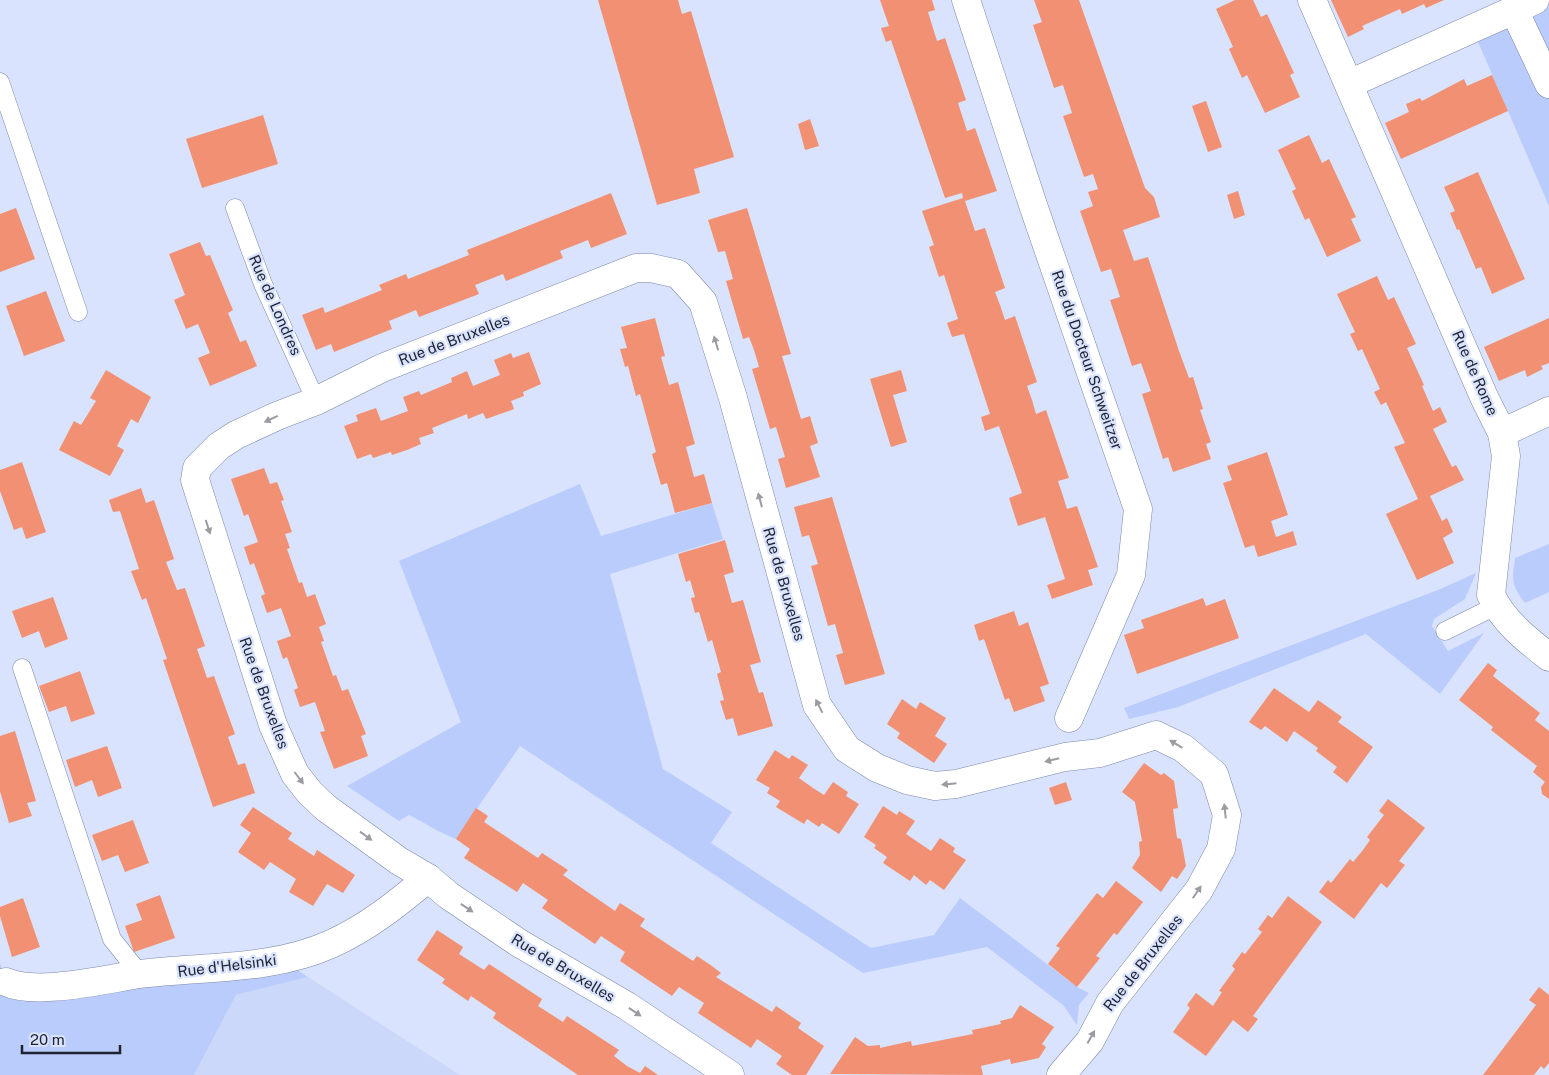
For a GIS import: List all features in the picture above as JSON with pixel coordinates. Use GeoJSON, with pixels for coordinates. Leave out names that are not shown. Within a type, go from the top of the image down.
{"type":"FeatureCollection","features":[{"type":"Feature","properties":{"kind":"street","name":"Rue du Docteur Schweitzer"},"geometry":{"type":"LineString","coordinates":[[966,0],[1033,205],[1138,509],[1131,575],[1069,718]]}},
{"type":"Feature","properties":{"kind":"street","name":"Rue de Rome"},"geometry":{"type":"LineString","coordinates":[[1312,0],[1484,397],[1502,433],[1506,456],[1491,595],[1496,606]]}},
{"type":"Feature","properties":{"kind":"street"},"geometry":{"type":"LineString","coordinates":[[1349,84],[1524,5],[1549,84]]}},
{"type":"Feature","properties":{"kind":"street","name":"Rue de Bruxelles"},"geometry":{"type":"LineString","coordinates":[[730,1075],[627,1006],[519,944],[448,895],[428,878],[399,861],[326,808],[295,774],[273,725],[195,480],[197,468],[225,443],[277,416],[316,401],[382,368],[636,268],[651,268],[678,274],[703,302],[733,398],[817,705],[847,749],[877,768],[907,780],[935,786],[956,784],[1065,757],[1100,752],[1156,735],[1183,748],[1214,774],[1223,797],[1226,815],[1221,849],[1199,890],[1110,1003],[1090,1041],[1061,1075]]}},
{"type":"Feature","properties":{"kind":"street"},"geometry":{"type":"LineString","coordinates":[[1502,433],[1549,411]]}},
{"type":"Feature","properties":{"kind":"street"},"geometry":{"type":"LineString","coordinates":[[1496,606],[1524,637],[1549,657]]}},
{"type":"Feature","properties":{"kind":"street","name":"Rue d'Helsinki"},"geometry":{"type":"LineString","coordinates":[[6,982],[18,988],[98,983],[140,974],[213,969],[282,960],[331,944],[390,910],[428,878]]}},
{"type":"Feature","properties":{"kind":"lane"},"geometry":{"type":"LineString","coordinates":[[0,82],[78,312]]}},
{"type":"Feature","properties":{"kind":"lane","name":"Rue de Londres"},"geometry":{"type":"LineString","coordinates":[[235,208],[263,284],[316,401]]}},
{"type":"Feature","properties":{"kind":"lane"},"geometry":{"type":"LineString","coordinates":[[1445,632],[1496,606]]}},
{"type":"Feature","properties":{"kind":"lane"},"geometry":{"type":"LineString","coordinates":[[22,668],[112,939],[140,974]]}},
{"type":"Feature","properties":{"kind":"shaded area"},"geometry":{"type":"Polygon","coordinates":[[[1535,0],[1549,0],[1549,206],[1472,28],[1535,0]]]}},
{"type":"Feature","properties":{"kind":"shaded area"},"geometry":{"type":"Polygon","coordinates":[[[580,484],[601,536],[712,503],[723,539],[610,574],[663,769],[732,812],[711,843],[871,948],[934,935],[960,898],[1077,987],[1089,993],[1079,1005],[1077,1025],[1063,1005],[987,947],[863,973],[520,746],[456,839],[409,815],[399,821],[347,786],[461,722],[399,561],[580,484]]]}},
{"type":"Feature","properties":{"kind":"shaded area"},"geometry":{"type":"Polygon","coordinates":[[[1549,544],[1549,592],[1525,603],[1515,587],[1513,572],[1515,558],[1549,544]]]}},
{"type":"Feature","properties":{"kind":"shaded area"},"geometry":{"type":"Polygon","coordinates":[[[1476,573],[1465,599],[1434,619],[1432,626],[1448,651],[1484,633],[1440,694],[1366,634],[1178,707],[1129,719],[1124,708],[1438,590],[1476,573]]]}},
{"type":"Feature","properties":{"kind":"shaded area"},"geometry":{"type":"Polygon","coordinates":[[[282,960],[308,977],[236,995],[194,1075],[0,1075],[0,963],[6,982],[282,960]]]}},
{"type":"Feature","properties":{"kind":"shaded area"},"geometry":{"type":"Polygon","coordinates":[[[308,977],[460,1075],[194,1075],[236,995],[308,977]]]}},
{"type":"Feature","properties":{"kind":"building"},"geometry":{"type":"Polygon","coordinates":[[[598,0],[678,0],[682,14],[691,11],[734,157],[694,169],[700,193],[657,205],[598,0]]]}},
{"type":"Feature","properties":{"kind":"building"},"geometry":{"type":"Polygon","coordinates":[[[880,0],[932,0],[935,10],[928,12],[937,41],[945,38],[966,100],[958,103],[967,131],[975,128],[997,191],[965,201],[975,231],[985,228],[1005,288],[995,292],[1005,320],[1015,316],[1037,382],[1027,386],[1036,414],[1046,410],[1069,478],[1058,481],[1067,509],[1077,506],[1098,567],[1088,570],[1093,585],[1052,599],[1047,585],[1065,579],[1045,517],[1018,526],[1009,498],[1022,493],[999,426],[985,431],[981,417],[990,414],[964,334],[952,337],[947,323],[958,319],[944,275],[939,277],[929,247],[934,245],[922,211],[963,198],[962,193],[945,198],[891,40],[886,42],[881,28],[889,26],[880,0]]]}},
{"type":"Feature","properties":{"kind":"building"},"geometry":{"type":"Polygon","coordinates":[[[1034,0],[1079,0],[1145,188],[1154,197],[1160,217],[1123,230],[1134,261],[1148,257],[1189,378],[1193,377],[1203,409],[1200,410],[1211,442],[1206,444],[1211,459],[1173,472],[1168,457],[1163,459],[1142,394],[1151,391],[1141,363],[1132,366],[1110,300],[1120,297],[1111,269],[1101,272],[1080,211],[1093,206],[1088,192],[1098,189],[1093,174],[1084,177],[1063,116],[1072,113],[1063,85],[1054,88],[1033,25],[1042,22],[1034,0]]]}},
{"type":"Feature","properties":{"kind":"building"},"geometry":{"type":"Polygon","coordinates":[[[1235,0],[1253,0],[1261,17],[1267,14],[1294,73],[1290,75],[1300,97],[1265,113],[1247,75],[1242,78],[1229,49],[1233,47],[1216,9],[1235,0]]]}},
{"type":"Feature","properties":{"kind":"building"},"geometry":{"type":"Polygon","coordinates":[[[1331,0],[1444,0],[1426,8],[1424,4],[1402,14],[1400,9],[1362,26],[1364,29],[1348,37],[1331,0]]]}},
{"type":"Feature","properties":{"kind":"building"},"geometry":{"type":"Polygon","coordinates":[[[1492,75],[1508,111],[1401,159],[1385,123],[1409,112],[1406,104],[1420,98],[1422,101],[1464,79],[1467,86],[1492,75]]]}},
{"type":"Feature","properties":{"kind":"building"},"geometry":{"type":"Polygon","coordinates":[[[1206,101],[1222,147],[1208,152],[1192,106],[1206,101]]]}},
{"type":"Feature","properties":{"kind":"building"},"geometry":{"type":"Polygon","coordinates":[[[263,115],[278,164],[202,188],[186,139],[263,115]]]}},
{"type":"Feature","properties":{"kind":"building"},"geometry":{"type":"Polygon","coordinates":[[[810,119],[819,146],[805,150],[798,124],[810,119]]]}},
{"type":"Feature","properties":{"kind":"building"},"geometry":{"type":"Polygon","coordinates":[[[1309,135],[1322,163],[1329,159],[1356,217],[1351,219],[1361,241],[1327,257],[1309,218],[1305,220],[1292,191],[1296,189],[1278,150],[1309,135]]]}},
{"type":"Feature","properties":{"kind":"building"},"geometry":{"type":"Polygon","coordinates":[[[1478,172],[1525,279],[1492,294],[1481,267],[1476,269],[1459,229],[1457,230],[1450,213],[1455,211],[1444,187],[1478,172]]]}},
{"type":"Feature","properties":{"kind":"building"},"geometry":{"type":"Polygon","coordinates":[[[1238,191],[1245,215],[1234,219],[1227,195],[1238,191]]]}},
{"type":"Feature","properties":{"kind":"building"},"geometry":{"type":"Polygon","coordinates":[[[611,193],[627,234],[591,248],[588,240],[560,251],[563,258],[506,281],[503,274],[475,285],[479,294],[419,317],[416,310],[389,321],[392,329],[334,352],[331,344],[316,350],[302,315],[323,307],[325,313],[382,290],[379,285],[406,274],[408,279],[469,255],[467,250],[611,193]]]}},
{"type":"Feature","properties":{"kind":"building"},"geometry":{"type":"Polygon","coordinates":[[[16,208],[35,259],[0,272],[0,214],[16,208]]]}},
{"type":"Feature","properties":{"kind":"building"},"geometry":{"type":"Polygon","coordinates":[[[747,208],[791,354],[782,356],[801,419],[810,416],[818,443],[810,446],[820,477],[786,488],[778,459],[785,457],[776,427],[770,429],[752,369],[759,367],[749,337],[743,339],[726,281],[733,279],[725,251],[718,252],[708,220],[747,208]]]}},
{"type":"Feature","properties":{"kind":"building"},"geometry":{"type":"Polygon","coordinates":[[[200,242],[206,256],[210,255],[233,310],[228,313],[240,342],[246,340],[257,366],[210,386],[198,358],[210,353],[198,324],[186,329],[174,300],[185,295],[169,254],[200,242]]]}},
{"type":"Feature","properties":{"kind":"building"},"geometry":{"type":"Polygon","coordinates":[[[1377,276],[1388,300],[1394,297],[1416,344],[1407,348],[1424,385],[1422,386],[1433,411],[1440,407],[1447,422],[1433,429],[1452,467],[1456,465],[1464,480],[1430,496],[1442,521],[1447,518],[1453,532],[1443,538],[1454,563],[1417,580],[1386,514],[1418,499],[1394,447],[1405,443],[1386,402],[1381,405],[1374,392],[1380,389],[1362,349],[1358,351],[1350,334],[1355,332],[1337,294],[1377,276]]]}},
{"type":"Feature","properties":{"kind":"building"},"geometry":{"type":"Polygon","coordinates":[[[46,291],[65,341],[24,356],[6,306],[46,291]]]}},
{"type":"Feature","properties":{"kind":"building"},"geometry":{"type":"Polygon","coordinates":[[[655,318],[665,356],[661,357],[669,385],[678,382],[695,444],[686,447],[694,477],[704,474],[712,503],[675,513],[667,483],[661,485],[652,454],[656,452],[640,394],[636,396],[628,366],[625,367],[620,349],[627,348],[621,327],[655,318]]]}},
{"type":"Feature","properties":{"kind":"building"},"geometry":{"type":"Polygon","coordinates":[[[1549,318],[1549,363],[1541,366],[1543,369],[1527,377],[1525,370],[1499,381],[1484,347],[1549,318]]]}},
{"type":"Feature","properties":{"kind":"building"},"geometry":{"type":"Polygon","coordinates":[[[529,352],[541,384],[523,392],[524,396],[511,401],[514,409],[486,419],[483,413],[468,419],[467,414],[432,428],[434,433],[419,438],[421,444],[407,450],[392,455],[391,452],[373,458],[371,454],[357,459],[344,426],[358,421],[356,415],[376,408],[381,421],[408,411],[403,397],[419,391],[421,395],[452,382],[451,378],[467,371],[473,386],[500,375],[494,360],[511,353],[513,358],[529,352]]]}},
{"type":"Feature","properties":{"kind":"building"},"geometry":{"type":"Polygon","coordinates":[[[106,370],[151,397],[138,423],[131,419],[117,446],[124,450],[110,476],[59,450],[74,421],[81,425],[96,401],[90,398],[106,370]]]}},
{"type":"Feature","properties":{"kind":"building"},"geometry":{"type":"Polygon","coordinates":[[[901,370],[907,391],[893,395],[907,442],[891,447],[870,379],[901,370]]]}},
{"type":"Feature","properties":{"kind":"building"},"geometry":{"type":"Polygon","coordinates":[[[1267,452],[1288,515],[1271,521],[1276,537],[1293,531],[1297,545],[1258,557],[1254,545],[1245,548],[1223,483],[1232,480],[1227,466],[1267,452]]]}},
{"type":"Feature","properties":{"kind":"building"},"geometry":{"type":"Polygon","coordinates":[[[22,462],[46,532],[26,539],[22,527],[14,530],[0,491],[0,470],[22,462]]]}},
{"type":"Feature","properties":{"kind":"building"},"geometry":{"type":"Polygon","coordinates":[[[264,468],[270,484],[277,482],[284,500],[281,501],[292,532],[285,534],[290,548],[287,549],[299,583],[302,582],[307,597],[315,594],[326,624],[319,627],[324,641],[321,642],[333,676],[336,675],[342,691],[348,689],[366,734],[361,736],[368,756],[334,769],[320,732],[325,731],[315,702],[300,707],[294,690],[298,688],[287,657],[283,659],[277,641],[291,636],[281,608],[267,613],[261,596],[265,594],[254,563],[250,565],[244,547],[258,542],[248,514],[244,516],[231,479],[264,468]]]}},
{"type":"Feature","properties":{"kind":"building"},"geometry":{"type":"Polygon","coordinates":[[[141,488],[146,503],[154,500],[174,559],[166,562],[177,590],[185,588],[205,646],[197,649],[207,678],[214,676],[235,734],[228,737],[238,765],[245,763],[255,793],[213,807],[163,660],[167,659],[146,598],[142,600],[131,571],[139,569],[120,511],[113,512],[109,500],[141,488]]]}},
{"type":"Feature","properties":{"kind":"building"},"geometry":{"type":"Polygon","coordinates":[[[832,497],[885,674],[845,685],[836,655],[843,653],[835,624],[828,626],[811,566],[818,564],[809,535],[802,537],[794,507],[832,497]]]}},
{"type":"Feature","properties":{"kind":"building"},"geometry":{"type":"Polygon","coordinates":[[[725,540],[734,572],[724,575],[732,603],[743,600],[761,662],[750,665],[759,693],[763,692],[773,726],[738,736],[733,718],[726,720],[720,701],[724,700],[717,674],[721,672],[712,640],[708,642],[699,612],[695,613],[691,598],[695,597],[690,580],[686,582],[678,554],[725,540]]]}},
{"type":"Feature","properties":{"kind":"building"},"geometry":{"type":"Polygon","coordinates":[[[53,597],[68,639],[45,648],[39,631],[22,638],[12,611],[53,597]]]}},
{"type":"Feature","properties":{"kind":"building"},"geometry":{"type":"Polygon","coordinates":[[[1203,598],[1206,606],[1225,599],[1239,638],[1137,674],[1124,635],[1144,628],[1141,620],[1203,598]]]}},
{"type":"Feature","properties":{"kind":"building"},"geometry":{"type":"Polygon","coordinates":[[[1014,611],[1019,626],[1028,622],[1049,684],[1040,687],[1045,701],[1014,712],[1009,698],[1005,700],[984,639],[979,641],[974,625],[1014,611]]]}},
{"type":"Feature","properties":{"kind":"building"},"geometry":{"type":"Polygon","coordinates":[[[1488,663],[1497,670],[1493,676],[1540,713],[1535,720],[1549,731],[1549,799],[1542,794],[1541,787],[1545,782],[1533,772],[1537,766],[1491,730],[1493,727],[1459,700],[1488,663]]]}},
{"type":"Feature","properties":{"kind":"building"},"geometry":{"type":"Polygon","coordinates":[[[80,671],[95,714],[71,722],[66,706],[49,712],[39,686],[80,671]]]}},
{"type":"Feature","properties":{"kind":"building"},"geometry":{"type":"Polygon","coordinates":[[[1274,688],[1309,712],[1318,700],[1342,717],[1338,722],[1373,747],[1347,783],[1333,772],[1337,767],[1316,751],[1318,748],[1294,731],[1287,742],[1265,726],[1261,730],[1249,722],[1274,688]]]}},
{"type":"Feature","properties":{"kind":"building"},"geometry":{"type":"Polygon","coordinates":[[[902,699],[916,709],[920,702],[946,718],[935,736],[947,744],[934,763],[897,738],[900,733],[887,724],[902,699]]]}},
{"type":"Feature","properties":{"kind":"building"},"geometry":{"type":"Polygon","coordinates":[[[15,731],[36,801],[27,803],[32,816],[9,823],[0,791],[0,736],[15,731]]]}},
{"type":"Feature","properties":{"kind":"building"},"geometry":{"type":"Polygon","coordinates":[[[107,746],[122,788],[98,797],[92,780],[75,787],[66,760],[107,746]]]}},
{"type":"Feature","properties":{"kind":"building"},"geometry":{"type":"Polygon","coordinates":[[[775,750],[789,759],[792,755],[808,765],[799,778],[813,788],[824,795],[833,782],[848,792],[846,796],[859,804],[839,834],[822,823],[819,827],[807,819],[804,824],[776,807],[780,801],[767,793],[770,788],[756,780],[775,750]]]}},
{"type":"Feature","properties":{"kind":"building"},"geometry":{"type":"Polygon","coordinates":[[[1144,763],[1161,775],[1164,773],[1174,781],[1178,808],[1173,809],[1177,838],[1181,839],[1186,866],[1177,879],[1172,876],[1161,892],[1132,868],[1140,855],[1139,842],[1142,841],[1135,802],[1122,792],[1144,763]]]}},
{"type":"Feature","properties":{"kind":"building"},"geometry":{"type":"Polygon","coordinates":[[[1066,782],[1072,800],[1055,805],[1049,788],[1066,782]]]}},
{"type":"Feature","properties":{"kind":"building"},"geometry":{"type":"Polygon","coordinates":[[[1388,799],[1425,828],[1399,861],[1405,865],[1387,888],[1381,883],[1354,919],[1319,892],[1328,880],[1331,883],[1350,859],[1353,862],[1363,850],[1370,840],[1367,837],[1384,815],[1379,811],[1388,799]]]}},
{"type":"Feature","properties":{"kind":"building"},"geometry":{"type":"Polygon","coordinates":[[[883,806],[897,815],[899,811],[915,821],[906,834],[931,851],[940,838],[955,848],[953,852],[966,860],[944,890],[930,880],[926,885],[914,875],[910,881],[883,863],[887,857],[874,848],[876,845],[864,837],[883,806]]]}},
{"type":"Feature","properties":{"kind":"building"},"geometry":{"type":"Polygon","coordinates":[[[253,807],[292,833],[288,839],[314,856],[317,850],[355,875],[343,893],[327,884],[313,906],[289,892],[296,879],[270,862],[264,870],[238,852],[251,833],[240,825],[253,807]]]}},
{"type":"Feature","properties":{"kind":"building"},"geometry":{"type":"Polygon","coordinates":[[[476,808],[488,816],[484,822],[538,858],[542,853],[568,870],[563,875],[615,911],[620,903],[645,919],[640,926],[693,961],[697,956],[721,973],[716,977],[772,1012],[776,1006],[801,1023],[798,1028],[824,1046],[806,1075],[792,1075],[776,1064],[782,1056],[757,1039],[751,1048],[698,1013],[704,1003],[679,987],[672,996],[620,961],[625,952],[601,936],[595,944],[542,908],[548,900],[523,883],[517,892],[464,858],[470,849],[456,839],[476,808]]]}},
{"type":"Feature","properties":{"kind":"building"},"geometry":{"type":"Polygon","coordinates":[[[133,820],[149,863],[125,872],[118,855],[102,861],[92,835],[133,820]]]}},
{"type":"Feature","properties":{"kind":"building"},"geometry":{"type":"Polygon","coordinates":[[[1116,881],[1143,902],[1117,935],[1114,933],[1096,956],[1100,958],[1077,987],[1048,964],[1060,948],[1056,946],[1097,893],[1103,898],[1116,881]]]}},
{"type":"Feature","properties":{"kind":"building"},"geometry":{"type":"Polygon","coordinates":[[[160,895],[175,938],[134,952],[125,926],[142,920],[136,904],[160,895]]]}},
{"type":"Feature","properties":{"kind":"building"},"geometry":{"type":"Polygon","coordinates":[[[1288,896],[1322,922],[1253,1016],[1258,1019],[1248,1032],[1233,1020],[1206,1056],[1173,1032],[1190,1008],[1187,1005],[1196,993],[1213,1006],[1222,992],[1219,991],[1235,969],[1232,966],[1242,952],[1245,954],[1262,932],[1258,929],[1268,915],[1272,918],[1288,896]]]}},
{"type":"Feature","properties":{"kind":"building"},"geometry":{"type":"Polygon","coordinates":[[[23,898],[40,947],[12,957],[0,916],[0,907],[23,898]]]}},
{"type":"Feature","properties":{"kind":"building"},"geometry":{"type":"Polygon","coordinates":[[[437,930],[463,947],[459,954],[484,970],[489,964],[542,999],[538,1006],[563,1022],[567,1016],[619,1050],[614,1056],[627,1066],[640,1073],[645,1066],[658,1075],[578,1075],[493,1018],[496,1013],[471,996],[468,1001],[442,983],[445,979],[417,960],[437,930]]]}},
{"type":"Feature","properties":{"kind":"building"},"geometry":{"type":"Polygon","coordinates":[[[1539,987],[1549,995],[1549,1063],[1544,1069],[1541,1066],[1534,1075],[1483,1075],[1536,1005],[1529,1000],[1539,987]]]}},
{"type":"Feature","properties":{"kind":"building"},"geometry":{"type":"Polygon","coordinates":[[[1020,1005],[1054,1027],[1042,1044],[1046,1047],[1039,1058],[1011,1064],[1010,1059],[981,1066],[983,1075],[830,1074],[855,1037],[868,1046],[880,1045],[880,1048],[911,1041],[912,1046],[973,1034],[972,1030],[1001,1024],[1000,1021],[1012,1018],[1020,1005]]]}}]}
